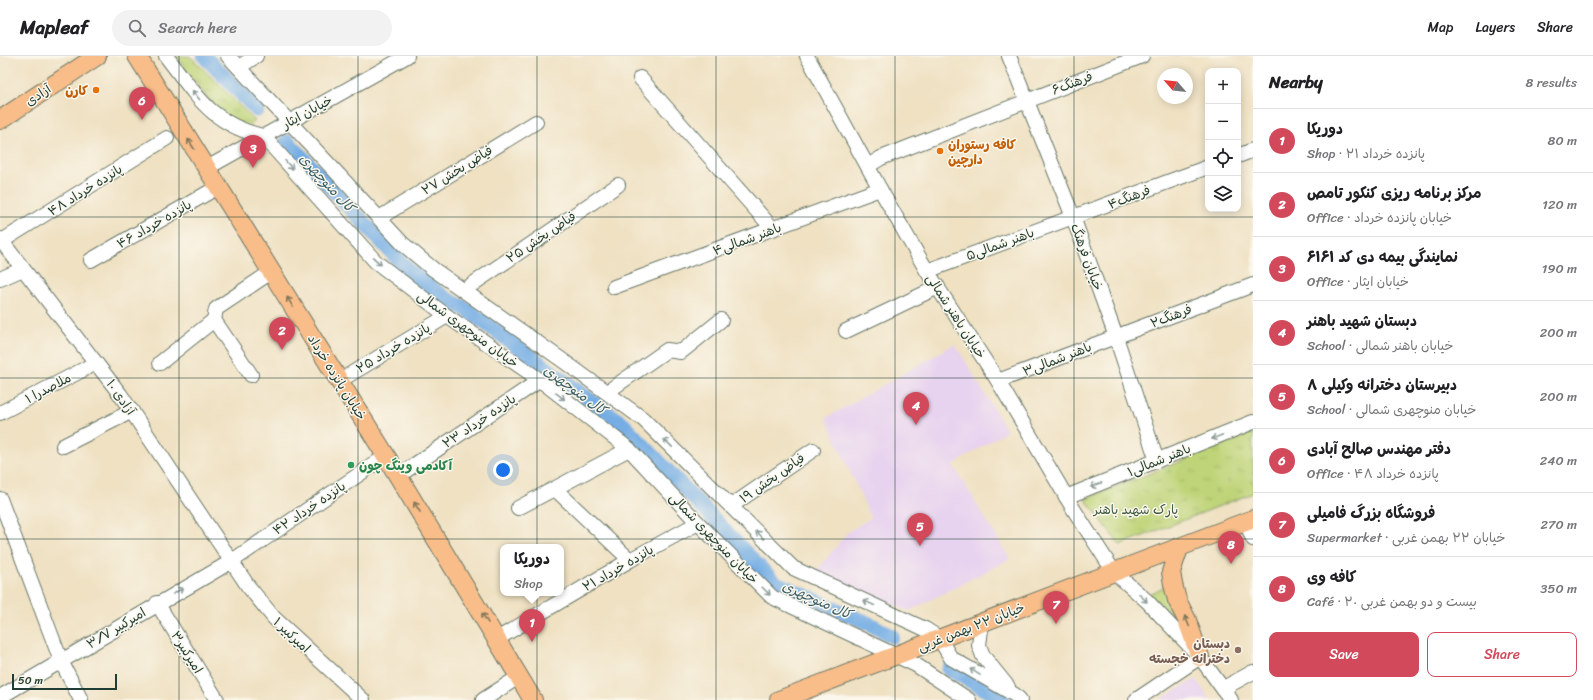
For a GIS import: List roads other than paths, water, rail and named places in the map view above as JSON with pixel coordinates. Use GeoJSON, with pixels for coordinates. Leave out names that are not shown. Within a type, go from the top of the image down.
{"type":"FeatureCollection","features":[{"type":"Feature","properties":{"kind":"main road","name":"آزادی"},"geometry":{"type":"LineString","coordinates":[[0,120],[96,56]]}},
{"type":"Feature","properties":{"kind":"main road","name":"خیابان پانزده خرداد"},"geometry":{"type":"LineString","coordinates":[[137,56],[386,456],[532,698]]}},
{"type":"Feature","properties":{"kind":"main road","name":"خیابان ۲۲ بهمن غربی"},"geometry":{"type":"LineString","coordinates":[[784,699],[897,656],[939,638],[1249,521]]}},
{"type":"Feature","properties":{"kind":"main road"},"geometry":{"type":"LineString","coordinates":[[1179,548],[1171,572],[1173,584],[1177,600],[1187,620],[1200,657]]}},
{"type":"Feature","properties":{"kind":"street"},"geometry":{"type":"LineString","coordinates":[[166,56],[205,107],[227,123],[246,132],[263,136]]}},
{"type":"Feature","properties":{"kind":"street"},"geometry":{"type":"LineString","coordinates":[[228,56],[403,244],[433,269],[643,419],[793,568],[925,628],[939,638],[951,658],[1017,698]]}},
{"type":"Feature","properties":{"kind":"street"},"geometry":{"type":"LineString","coordinates":[[239,67],[256,56]]}},
{"type":"Feature","properties":{"kind":"street","name":"خیابان ایثار"},"geometry":{"type":"LineString","coordinates":[[207,168],[407,56]]}},
{"type":"Feature","properties":{"kind":"street","name":"خیابان باهنر شمالی"},"geometry":{"type":"LineString","coordinates":[[807,56],[927,271],[998,381],[1066,497],[1114,572],[1142,596],[1200,657],[1232,700]]}},
{"type":"Feature","properties":{"kind":"street","name":"خیابان فرهنگ"},"geometry":{"type":"LineString","coordinates":[[1009,56],[1073,218],[1116,337],[1157,461]]}},
{"type":"Feature","properties":{"kind":"street","name":"فرهنگ۶"},"geometry":{"type":"LineString","coordinates":[[868,166],[881,158],[1141,56]]}},
{"type":"Feature","properties":{"kind":"street"},"geometry":{"type":"LineString","coordinates":[[640,78],[773,229]]}},
{"type":"Feature","properties":{"kind":"street","name":"فیاض بخش ۲۷"},"geometry":{"type":"LineString","coordinates":[[379,218],[536,122]]}},
{"type":"Feature","properties":{"kind":"street","name":"خیابان منوچهری شمالی"},"geometry":{"type":"LineString","coordinates":[[263,136],[376,262],[447,316],[540,380],[628,449],[698,523],[772,597],[921,668],[969,700]]}},
{"type":"Feature","properties":{"kind":"street","name":"پانزده خرداد ۴۸"},"geometry":{"type":"LineString","coordinates":[[1,240],[167,138]]}},
{"type":"Feature","properties":{"kind":"street"},"geometry":{"type":"LineString","coordinates":[[1241,155],[1253,150]]}},
{"type":"Feature","properties":{"kind":"street","name":"فرهنگ۴"},"geometry":{"type":"LineString","coordinates":[[1073,218],[1205,168]]}},
{"type":"Feature","properties":{"kind":"street","name":"فیاض بخش ۲۵"},"geometry":{"type":"LineString","coordinates":[[464,290],[618,185]]}},
{"type":"Feature","properties":{"kind":"street","name":"پانزده خرداد ۴۶"},"geometry":{"type":"LineString","coordinates":[[91,260],[218,187]]}},
{"type":"Feature","properties":{"kind":"street","name":"باهنر شمالی۴"},"geometry":{"type":"LineString","coordinates":[[614,287],[880,189]]}},
{"type":"Feature","properties":{"kind":"street","name":"باهنر شمالی۵"},"geometry":{"type":"LineString","coordinates":[[927,271],[1073,218]]}},
{"type":"Feature","properties":{"kind":"street","name":"آزادی ۱۰"},"geometry":{"type":"LineString","coordinates":[[1,240],[132,411],[232,561]]}},
{"type":"Feature","properties":{"kind":"street"},"geometry":{"type":"LineString","coordinates":[[0,279],[23,269]]}},
{"type":"Feature","properties":{"kind":"street"},"geometry":{"type":"LineString","coordinates":[[160,363],[214,320],[216,309],[271,272]]}},
{"type":"Feature","properties":{"kind":"street","name":"فرهنگ۲"},"geometry":{"type":"LineString","coordinates":[[1116,337],[1253,285]]}},
{"type":"Feature","properties":{"kind":"street"},"geometry":{"type":"LineString","coordinates":[[846,331],[938,287]]}},
{"type":"Feature","properties":{"kind":"street","name":"پانزده خرداد ۲۵"},"geometry":{"type":"LineString","coordinates":[[339,381],[447,316]]}},
{"type":"Feature","properties":{"kind":"street"},"geometry":{"type":"LineString","coordinates":[[214,320],[251,375]]}},
{"type":"Feature","properties":{"kind":"street"},"geometry":{"type":"LineString","coordinates":[[607,392],[667,350],[681,352],[721,320]]}},
{"type":"Feature","properties":{"kind":"street","name":"باهنر شمالی۳"},"geometry":{"type":"LineString","coordinates":[[998,381],[1116,337]]}},
{"type":"Feature","properties":{"kind":"street","name":"ملاصدرا ۱"},"geometry":{"type":"LineString","coordinates":[[0,413],[96,363]]}},
{"type":"Feature","properties":{"kind":"street","name":"پانزده خرداد ۲۳"},"geometry":{"type":"LineString","coordinates":[[398,476],[540,380]]}},
{"type":"Feature","properties":{"kind":"street"},"geometry":{"type":"LineString","coordinates":[[63,446],[132,411]]}},
{"type":"Feature","properties":{"kind":"street","name":"باهنر شمالی۱"},"geometry":{"type":"LineString","coordinates":[[1066,497],[1253,422]]}},
{"type":"Feature","properties":{"kind":"street"},"geometry":{"type":"LineString","coordinates":[[518,508],[628,449]]}},
{"type":"Feature","properties":{"kind":"street","name":"فیاض بخش ۱۹"},"geometry":{"type":"LineString","coordinates":[[731,506],[813,450]]}},
{"type":"Feature","properties":{"kind":"street","name":"پانزده خرداد ۴۲"},"geometry":{"type":"LineString","coordinates":[[232,561],[386,456]]}},
{"type":"Feature","properties":{"kind":"street"},"geometry":{"type":"LineString","coordinates":[[555,489],[630,560]]}},
{"type":"Feature","properties":{"kind":"street"},"geometry":{"type":"LineString","coordinates":[[0,499],[61,661],[81,700]]}},
{"type":"Feature","properties":{"kind":"street"},"geometry":{"type":"LineString","coordinates":[[1249,521],[1253,539]]}},
{"type":"Feature","properties":{"kind":"street","name":"پانزده خرداد ۲۱"},"geometry":{"type":"LineString","coordinates":[[497,639],[630,560],[698,523]]}},
{"type":"Feature","properties":{"kind":"street","name":"امیرکبیر ۳/۷"},"geometry":{"type":"LineString","coordinates":[[0,697],[232,561]]}},
{"type":"Feature","properties":{"kind":"street","name":"امیرکبیر ۱"},"geometry":{"type":"LineString","coordinates":[[232,561],[248,586],[274,618],[363,700]]}},
{"type":"Feature","properties":{"kind":"street","name":"امیرکبیر۳"},"geometry":{"type":"LineString","coordinates":[[157,604],[217,700]]}},
{"type":"Feature","properties":{"kind":"street"},"geometry":{"type":"LineString","coordinates":[[982,622],[979,645],[983,656],[1017,698]]}},
{"type":"Feature","properties":{"kind":"street"},"geometry":{"type":"LineString","coordinates":[[1136,700],[1200,657]]}},
{"type":"Feature","properties":{"kind":"street"},"geometry":{"type":"LineString","coordinates":[[1224,688],[1253,672]]}},
{"type":"Feature","properties":{"kind":"street"},"geometry":{"type":"LineString","coordinates":[[483,700],[520,676]]}},
{"type":"Feature","properties":{"kind":"waterway","name":"کال منوچهری"},"geometry":{"type":"LineString","coordinates":[[204,56],[257,110]]}},
{"type":"Feature","properties":{"kind":"waterway","name":"کال منوچهری"},"geometry":{"type":"LineString","coordinates":[[287,141],[408,270],[445,298],[466,309],[623,424],[774,582],[870,624],[892,636]]}},
{"type":"Feature","properties":{"kind":"waterway","name":"کال منوچهری"},"geometry":{"type":"LineString","coordinates":[[949,669],[1004,700]]}},
{"type":"Feature","properties":{"kind":"place","name":"کارن"},"geometry":{"type":"Point","coordinates":[96,90]}},
{"type":"Feature","properties":{"kind":"place","name":"دفتر مهندس صالح آبادی"},"geometry":{"type":"Point","coordinates":[142,120]}},
{"type":"Feature","properties":{"kind":"place","name":"کافه رستوران دارچین"},"geometry":{"type":"Point","coordinates":[940,151]}},
{"type":"Feature","properties":{"kind":"place","name":"نمایندگی بیمه دی کد ۶۱۶۱"},"geometry":{"type":"Point","coordinates":[253,168]}},
{"type":"Feature","properties":{"kind":"place","name":"مرکز برنامه ریزی کنکور تامص"},"geometry":{"type":"Point","coordinates":[282,350]}},
{"type":"Feature","properties":{"kind":"place","name":"دبستان شهید باهنر"},"geometry":{"type":"Point","coordinates":[916,425]}},
{"type":"Feature","properties":{"kind":"place","name":"آکادمی وینگ چون"},"geometry":{"type":"Point","coordinates":[351,465]}},
{"type":"Feature","properties":{"kind":"place","name":"دبیرستان دخترانه وکیلی ۸"},"geometry":{"type":"Point","coordinates":[920,546]}},
{"type":"Feature","properties":{"kind":"place","name":"کافه وی"},"geometry":{"type":"Point","coordinates":[1231,564]}},
{"type":"Feature","properties":{"kind":"place","name":"فروشگاه بزرگ فامیلی"},"geometry":{"type":"Point","coordinates":[1056,624]}},
{"type":"Feature","properties":{"kind":"place","name":"دوریکا"},"geometry":{"type":"Point","coordinates":[532,642]}},
{"type":"Feature","properties":{"kind":"place","name":"دبستان دخترانه خجسته"},"geometry":{"type":"Point","coordinates":[1238,650]}},
{"type":"Feature","properties":{"kind":"park label","name":"پارک شهید باهنر"},"geometry":{"type":"Point","coordinates":[1136,509]}}]}
